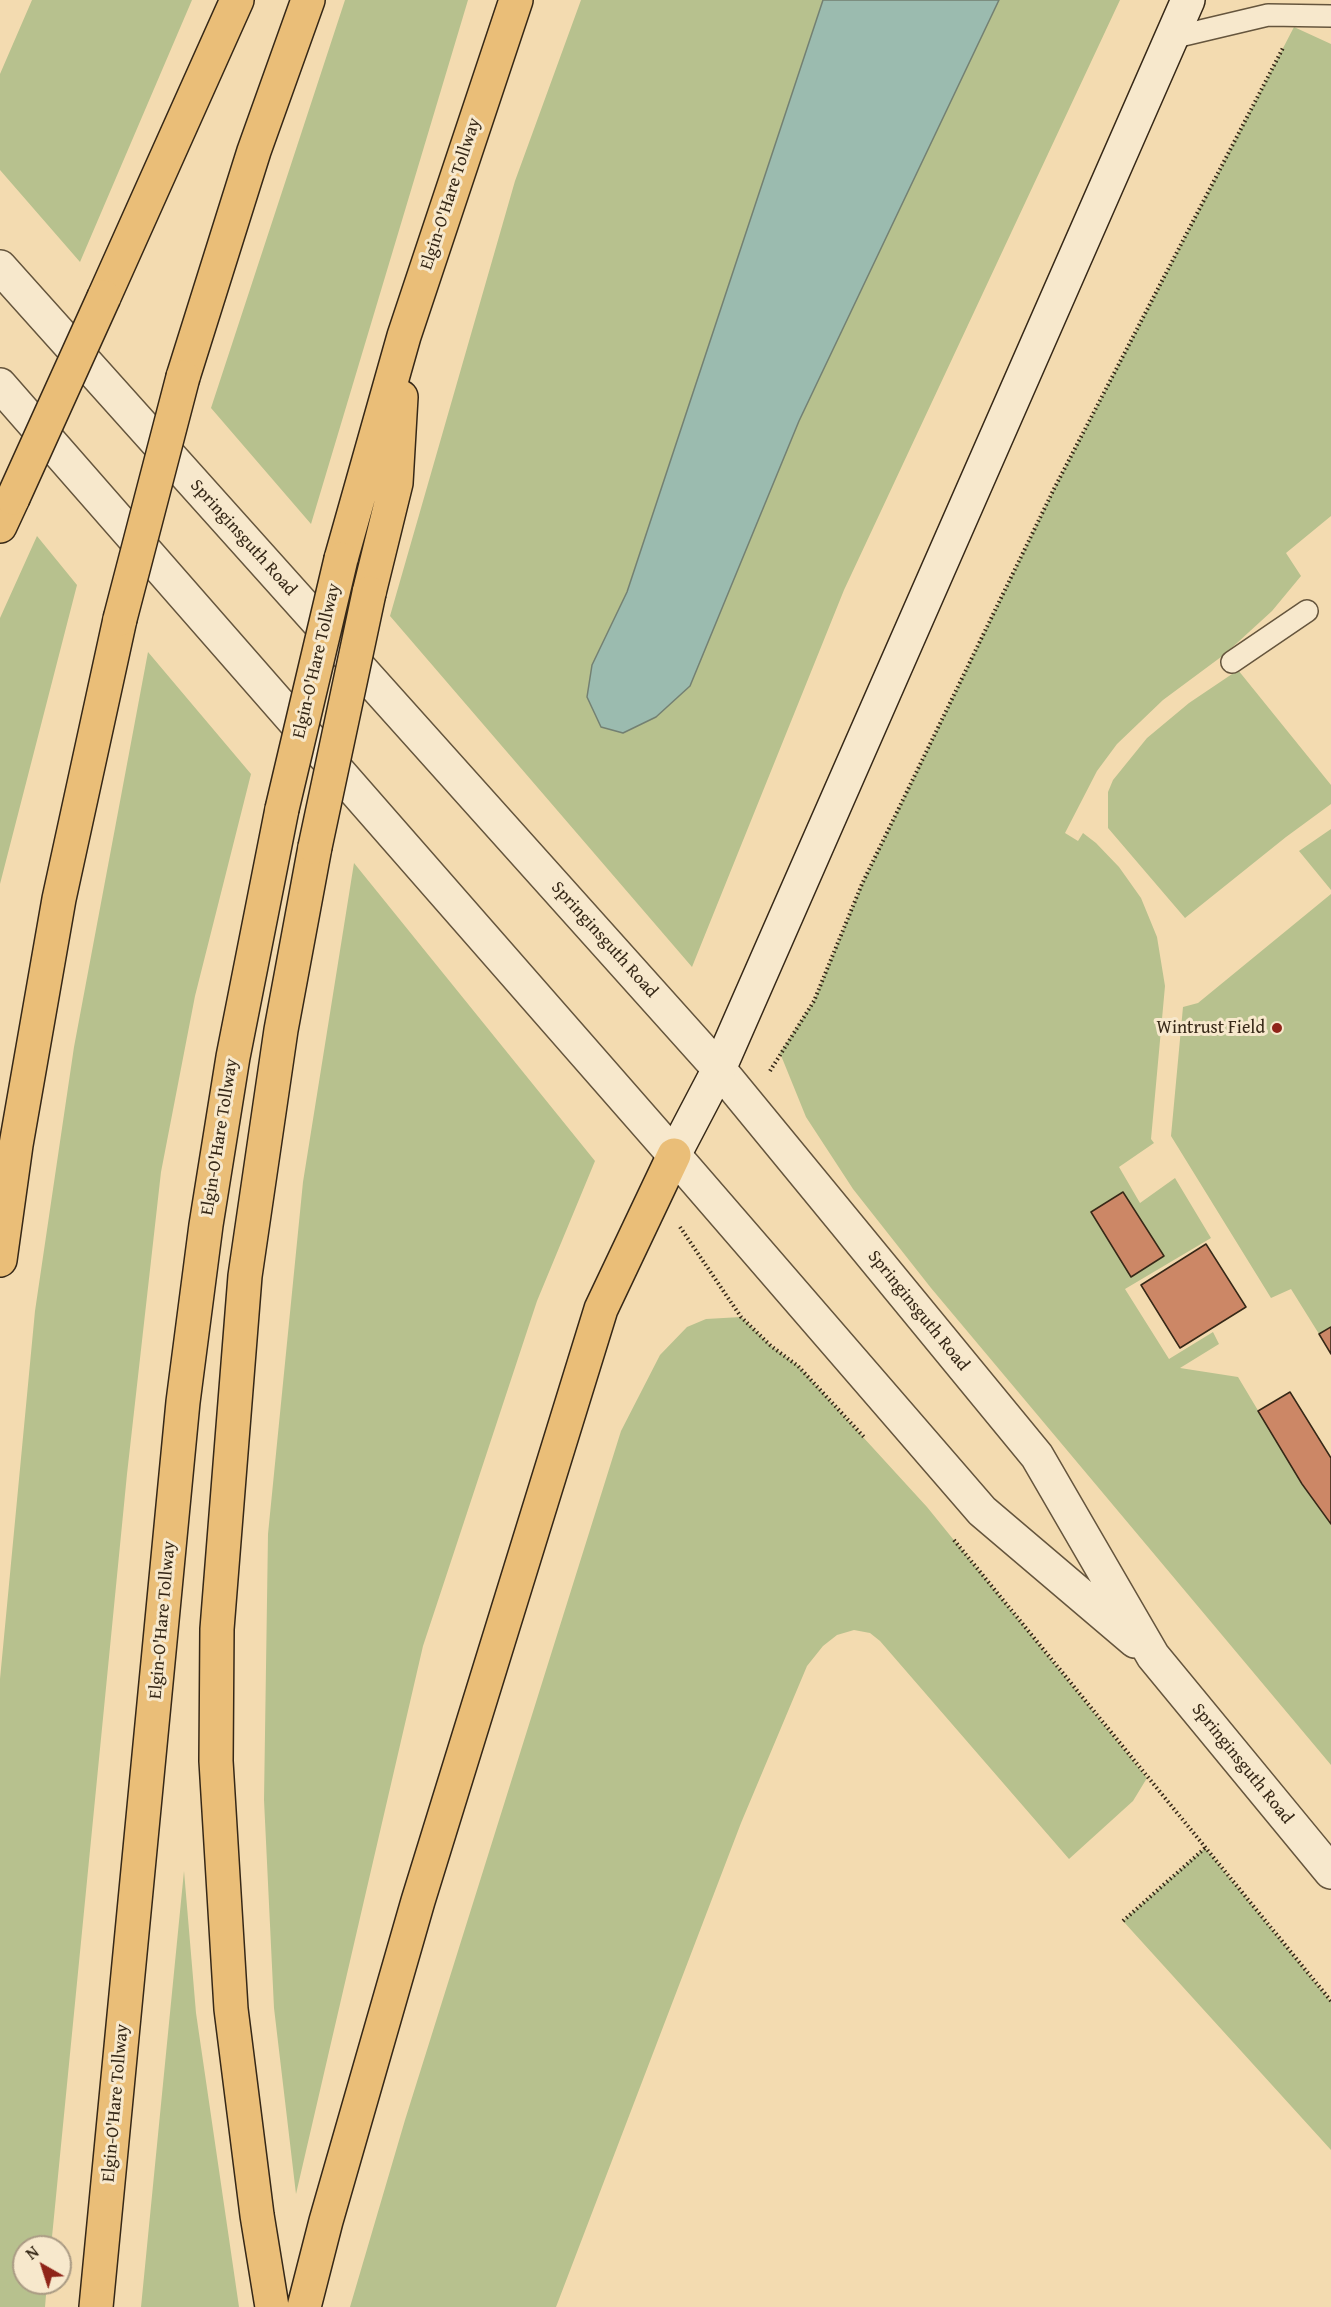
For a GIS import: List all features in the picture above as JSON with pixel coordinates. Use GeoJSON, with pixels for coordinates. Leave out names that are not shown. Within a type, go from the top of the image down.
{"type":"FeatureCollection","features":[{"type":"Feature","properties":{"kind":"highway"},"geometry":{"type":"LineString","coordinates":[[6,512],[237,0]]}},
{"type":"Feature","properties":{"kind":"highway"},"geometry":{"type":"LineString","coordinates":[[0,1260],[16,1145],[59,899],[120,619],[183,377],[254,151],[308,0]]}},
{"type":"Feature","properties":{"kind":"highway","name":"Elgin-O'Hare Tollway"},"geometry":{"type":"LineString","coordinates":[[96,2307],[183,1402],[206,1225],[233,1058],[282,809],[341,559],[404,336],[516,0]]}},
{"type":"Feature","properties":{"kind":"highway"},"geometry":{"type":"LineString","coordinates":[[272,2307],[256,2215],[231,2009],[216,1761],[217,1629],[245,1276],[280,1030],[315,847],[369,593],[396,483],[404,336]]}},
{"type":"Feature","properties":{"kind":"highway"},"geometry":{"type":"LineString","coordinates":[[304,2307],[326,2221],[418,1901],[601,1309],[675,1155]]}},
{"type":"Feature","properties":{"kind":"street"},"geometry":{"type":"LineString","coordinates":[[675,1155],[719,1069],[1188,0]]}},
{"type":"Feature","properties":{"kind":"street","name":"Springinsguth Road"},"geometry":{"type":"LineString","coordinates":[[0,267],[719,1069],[1037,1456],[1153,1656],[1331,1872]]}},
{"type":"Feature","properties":{"kind":"street","name":"Springinsguth Road"},"geometry":{"type":"LineString","coordinates":[[0,385],[675,1155],[982,1511],[1153,1656]]}},
{"type":"Feature","properties":{"kind":"lane"},"geometry":{"type":"LineString","coordinates":[[1171,38],[1268,15],[1326,11]]}},
{"type":"Feature","properties":{"kind":"lane"},"geometry":{"type":"LineString","coordinates":[[1232,662],[1307,611]]}},
{"type":"Feature","properties":{"kind":"path"},"geometry":{"type":"LineString","coordinates":[[780,1053],[814,1001],[862,885],[1053,489],[1301,14]]}},
{"type":"Feature","properties":{"kind":"path"},"geometry":{"type":"LineString","coordinates":[[685,1234],[741,1317],[771,1346],[798,1366],[867,1441]]}},
{"type":"Feature","properties":{"kind":"path"},"geometry":{"type":"LineString","coordinates":[[949,1534],[1331,2001]]}},
{"type":"Feature","properties":{"kind":"path"},"geometry":{"type":"LineString","coordinates":[[1123,1921],[1205,1848]]}},
{"type":"Feature","properties":{"kind":"green space"},"geometry":{"type":"Polygon","coordinates":[[[32,0],[192,0],[80,262],[0,170],[0,74],[32,0]]]}},
{"type":"Feature","properties":{"kind":"green space"},"geometry":{"type":"Polygon","coordinates":[[[345,0],[468,0],[311,524],[211,408],[345,0]]]}},
{"type":"Feature","properties":{"kind":"green space"},"geometry":{"type":"Polygon","coordinates":[[[581,0],[823,0],[627,592],[592,665],[587,697],[601,727],[656,717],[690,686],[799,421],[999,0],[1120,0],[844,590],[692,967],[390,616],[515,181],[581,0]]]}},
{"type":"Feature","properties":{"kind":"green space"},"geometry":{"type":"Polygon","coordinates":[[[1294,27],[1331,44],[1331,516],[1286,553],[1301,576],[1272,611],[1225,654],[1163,700],[1117,744],[1097,771],[1065,833],[1078,841],[1083,833],[1096,843],[1119,867],[1141,898],[1157,937],[1165,986],[1151,1139],[1154,1143],[1119,1167],[1140,1203],[1175,1178],[1211,1238],[1125,1289],[1169,1359],[1213,1332],[1219,1344],[1180,1368],[1238,1377],[1302,1484],[1331,1524],[1331,1765],[931,1288],[853,1189],[806,1117],[780,1053],[814,1001],[862,884],[1054,489],[1294,27]]]}},
{"type":"Feature","properties":{"kind":"green space"},"geometry":{"type":"Polygon","coordinates":[[[37,536],[77,585],[0,884],[0,618],[37,536]]]}},
{"type":"Feature","properties":{"kind":"green space"},"geometry":{"type":"Polygon","coordinates":[[[148,652],[251,774],[195,996],[161,1172],[127,1474],[52,2235],[12,2235],[12,2295],[46,2295],[45,2307],[0,2307],[0,1679],[35,1311],[74,1047],[148,652]]]}},
{"type":"Feature","properties":{"kind":"green space"},"geometry":{"type":"Polygon","coordinates":[[[1238,670],[1331,785],[1331,804],[1185,918],[1108,828],[1108,792],[1113,780],[1147,738],[1189,703],[1238,670]]]}},
{"type":"Feature","properties":{"kind":"green space"},"geometry":{"type":"Polygon","coordinates":[[[1331,829],[1331,890],[1299,851],[1331,829]]]}},
{"type":"Feature","properties":{"kind":"green space"},"geometry":{"type":"Polygon","coordinates":[[[354,863],[595,1161],[537,1301],[423,1646],[296,2194],[274,2008],[264,1800],[268,1534],[303,1182],[354,863]]]}},
{"type":"Feature","properties":{"kind":"green space"},"geometry":{"type":"Polygon","coordinates":[[[1331,894],[1331,1327],[1319,1334],[1291,1289],[1271,1298],[1171,1136],[1183,1007],[1198,1003],[1331,894]]]}},
{"type":"Feature","properties":{"kind":"green space"},"geometry":{"type":"Polygon","coordinates":[[[741,1317],[771,1346],[798,1366],[927,1507],[1147,1778],[1133,1801],[1069,1859],[880,1641],[870,1633],[854,1630],[837,1635],[823,1646],[807,1666],[741,1823],[556,2307],[350,2307],[405,2120],[621,1431],[660,1355],[687,1327],[706,1319],[741,1317]]]}},
{"type":"Feature","properties":{"kind":"green space"},"geometry":{"type":"Polygon","coordinates":[[[1205,1848],[1331,2002],[1331,2150],[1123,1921],[1205,1848]]]}},
{"type":"Feature","properties":{"kind":"green space"},"geometry":{"type":"Polygon","coordinates":[[[184,1871],[196,2013],[239,2307],[141,2307],[184,1871]]]}},
{"type":"Feature","properties":{"kind":"shaded area"},"geometry":{"type":"Polygon","coordinates":[[[823,0],[999,0],[799,421],[690,686],[656,717],[623,733],[601,727],[587,697],[592,665],[627,592],[823,0]]]}},
{"type":"Feature","properties":{"kind":"building"},"geometry":{"type":"Polygon","coordinates":[[[1123,1192],[1164,1256],[1131,1277],[1091,1212],[1123,1192]]]}},
{"type":"Feature","properties":{"kind":"building"},"geometry":{"type":"Polygon","coordinates":[[[1206,1244],[1246,1307],[1180,1348],[1141,1285],[1206,1244]]]}},
{"type":"Feature","properties":{"kind":"building"},"geometry":{"type":"Polygon","coordinates":[[[1331,1327],[1331,1354],[1319,1334],[1331,1327]]]}},
{"type":"Feature","properties":{"kind":"building"},"geometry":{"type":"Polygon","coordinates":[[[1290,1392],[1331,1458],[1331,1524],[1302,1484],[1258,1411],[1290,1392]]]}},
{"type":"Feature","properties":{"kind":"place","name":"Wintrust Field"},"geometry":{"type":"Point","coordinates":[1277,1028]}}]}
